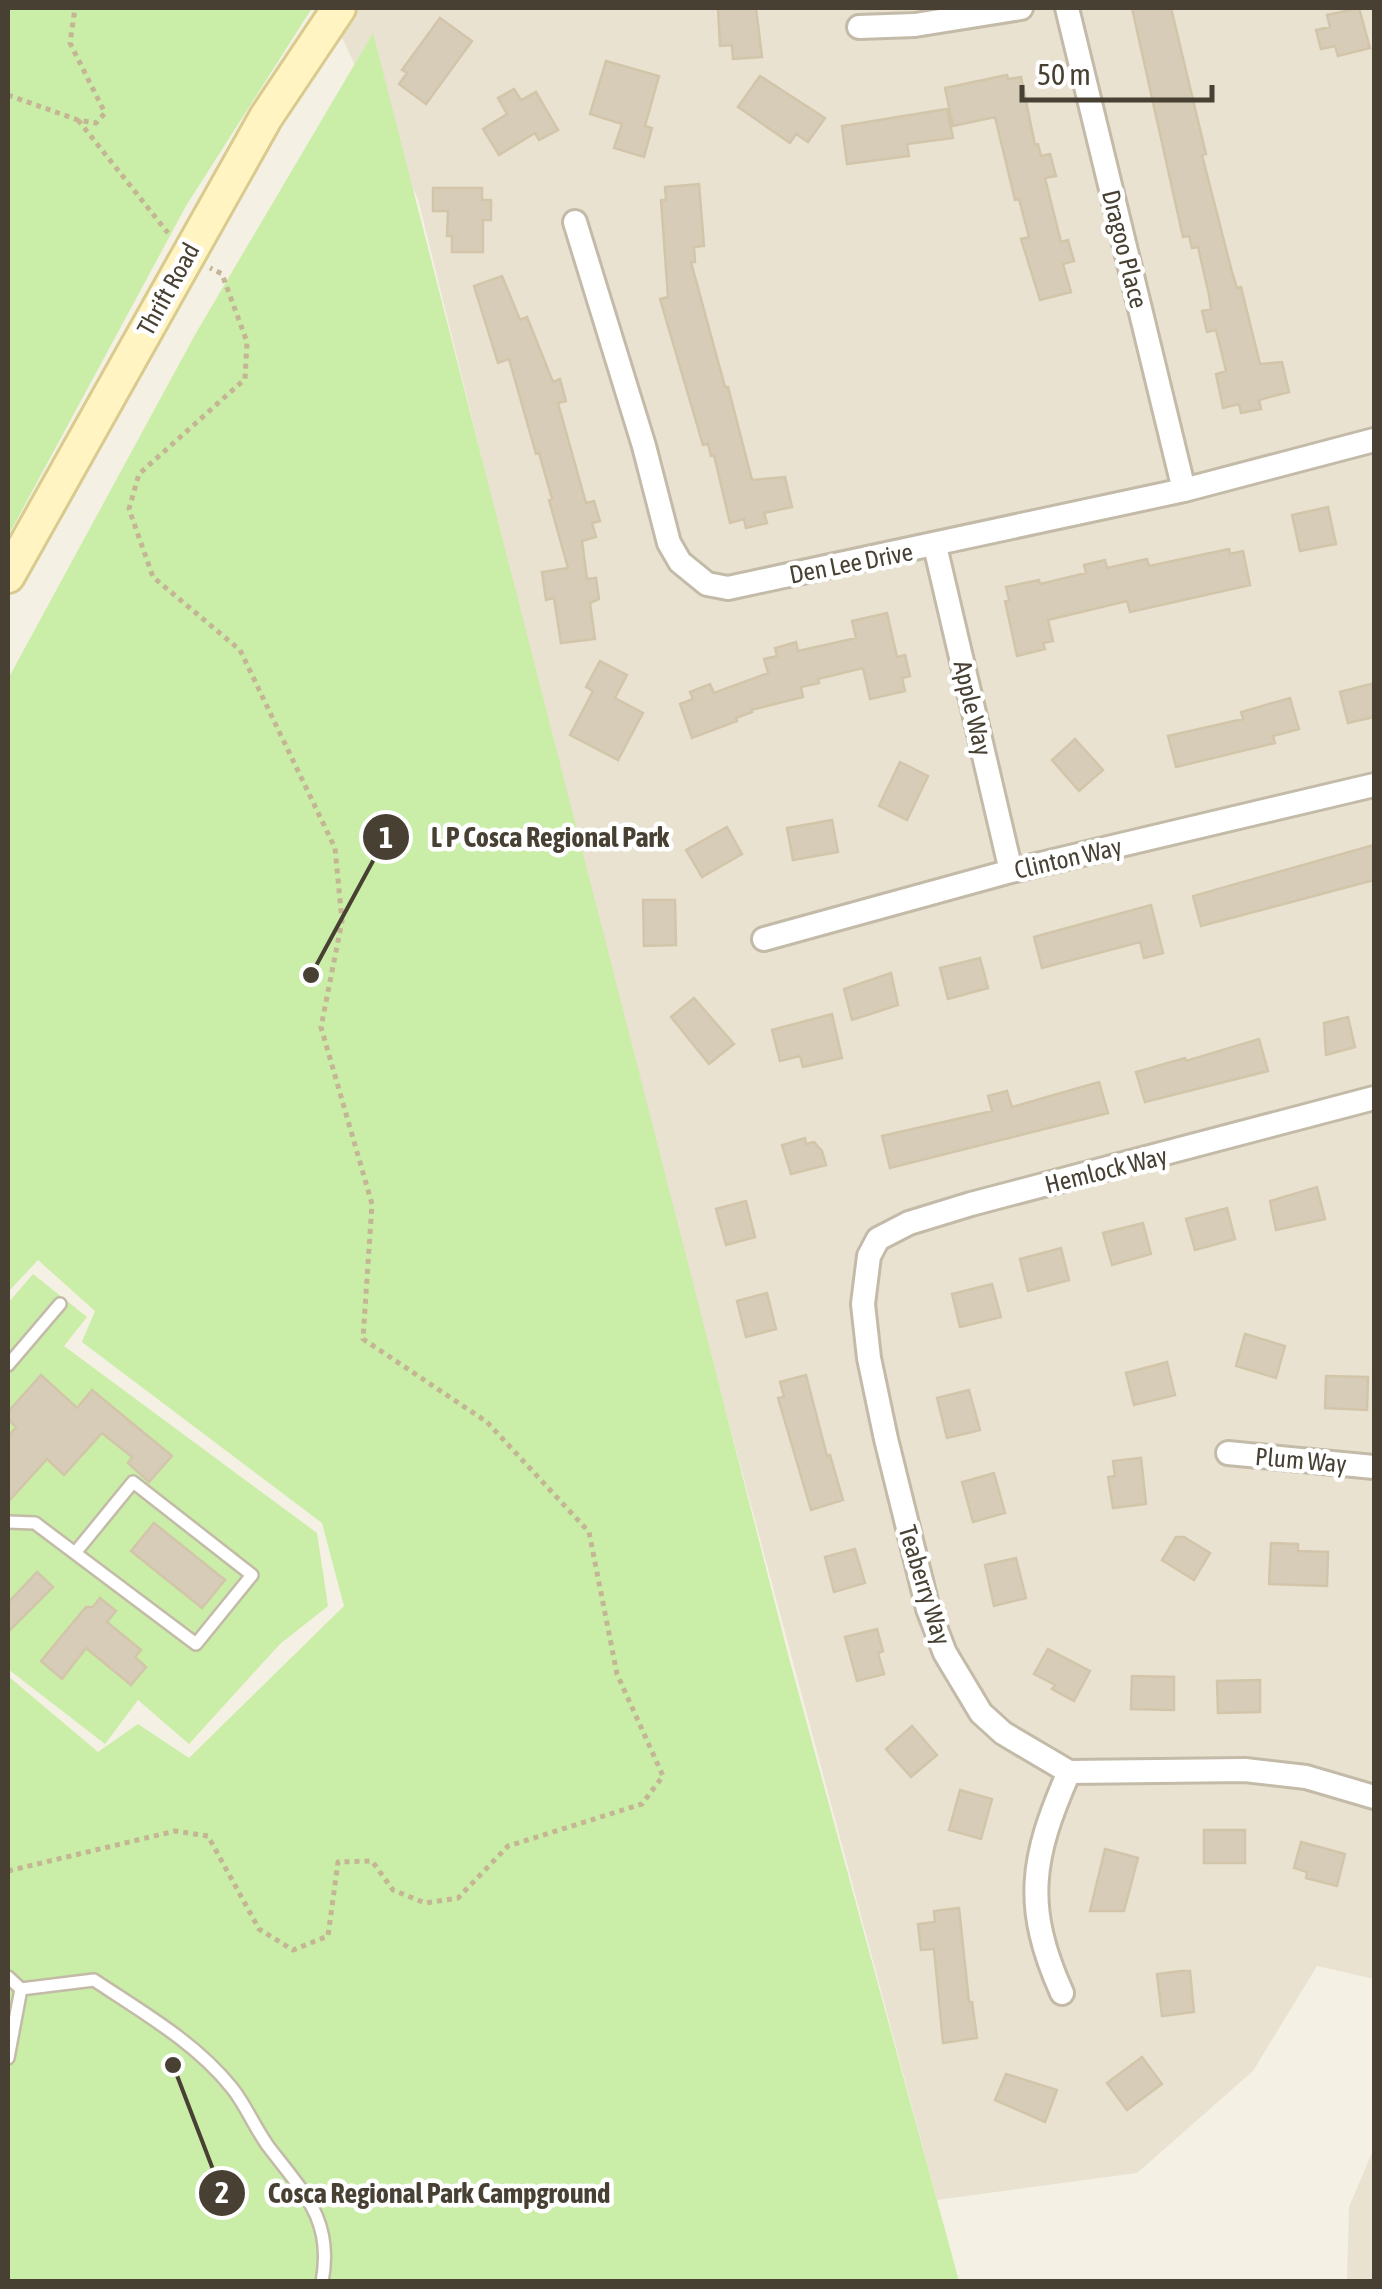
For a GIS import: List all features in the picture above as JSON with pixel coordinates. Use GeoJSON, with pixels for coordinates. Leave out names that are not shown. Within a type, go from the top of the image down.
{"type":"FeatureCollection","features":[{"type":"Feature","properties":{"kind":"street","name":"Thrift Road"},"geometry":{"type":"LineString","coordinates":[[8,576],[266,117],[339,8]]}},
{"type":"Feature","properties":{"kind":"street"},"geometry":{"type":"LineString","coordinates":[[860,27],[915,25],[1020,8]]}},
{"type":"Feature","properties":{"kind":"street","name":"Dragoo Place"},"geometry":{"type":"LineString","coordinates":[[1067,8],[1184,490]]}},
{"type":"Feature","properties":{"kind":"street","name":"Den Lee Drive"},"geometry":{"type":"LineString","coordinates":[[575,222],[644,446],[669,543],[680,562],[706,584],[728,588],[935,546],[1184,490],[1374,440]]}},
{"type":"Feature","properties":{"kind":"street","name":"Apple Way"},"geometry":{"type":"LineString","coordinates":[[935,546],[1012,871]]}},
{"type":"Feature","properties":{"kind":"street","name":"Clinton Way"},"geometry":{"type":"LineString","coordinates":[[764,939],[1012,871],[1374,785]]}},
{"type":"Feature","properties":{"kind":"street","name":"Hemlock Way"},"geometry":{"type":"LineString","coordinates":[[865,1276],[878,1239],[909,1223],[1374,1098]]}},
{"type":"Feature","properties":{"kind":"street","name":"Teaberry Way"},"geometry":{"type":"LineString","coordinates":[[865,1276],[863,1304],[869,1358],[886,1440],[916,1568],[945,1652],[980,1713],[1003,1734],[1069,1772]]}},
{"type":"Feature","properties":{"kind":"street","name":"Plum Way"},"geometry":{"type":"LineString","coordinates":[[1228,1453],[1374,1467]]}},
{"type":"Feature","properties":{"kind":"street"},"geometry":{"type":"LineString","coordinates":[[1062,1993],[1044,1954],[1036,1921],[1036,1885],[1045,1836],[1069,1772],[1245,1770],[1306,1777],[1374,1796]]}},
{"type":"Feature","properties":{"kind":"lane"},"geometry":{"type":"LineString","coordinates":[[8,1365],[60,1304]]}},
{"type":"Feature","properties":{"kind":"lane"},"geometry":{"type":"LineString","coordinates":[[8,1522],[35,1523],[196,1644],[252,1575],[133,1482],[75,1553]]}},
{"type":"Feature","properties":{"kind":"lane"},"geometry":{"type":"LineString","coordinates":[[8,1978],[21,1988],[94,1980],[168,2028],[233,2089],[251,2123],[323,2224],[326,2264],[322,2282]]}},
{"type":"Feature","properties":{"kind":"lane"},"geometry":{"type":"LineString","coordinates":[[8,2058],[21,1988]]}},
{"type":"Feature","properties":{"kind":"path"},"geometry":{"type":"LineString","coordinates":[[8,95],[78,120],[96,123],[105,113],[70,43],[75,8]]}},
{"type":"Feature","properties":{"kind":"path"},"geometry":{"type":"LineString","coordinates":[[8,1871],[175,1831],[208,1836],[259,1929],[293,1950],[328,1936],[338,1862],[372,1860],[393,1890],[425,1902],[458,1898],[508,1846],[642,1804],[662,1776],[617,1674],[589,1532],[486,1422],[363,1339],[372,1204],[321,1027],[342,922],[335,848],[240,650],[154,578],[129,509],[139,474],[245,379],[247,342],[222,274],[186,255],[78,120]]}},
{"type":"Feature","properties":{"kind":"shaded area"},"geometry":{"type":"Polygon","coordinates":[[[328,8],[1374,8],[1374,1979],[1317,1966],[1253,2071],[1137,2173],[937,2200],[611,982],[418,199],[328,8]]]}},
{"type":"Feature","properties":{"kind":"shaded area"},"geometry":{"type":"Polygon","coordinates":[[[1374,2148],[1374,2281],[1347,2281],[1349,2207],[1374,2148]]]}},
{"type":"Feature","properties":{"kind":"green space"},"geometry":{"type":"Polygon","coordinates":[[[8,8],[312,8],[186,206],[8,536],[8,8]]]}},
{"type":"Feature","properties":{"kind":"green space"},"geometry":{"type":"Polygon","coordinates":[[[373,33],[789,1658],[959,2281],[8,2281],[8,1676],[98,1752],[138,1724],[189,1758],[344,1606],[322,1523],[82,1342],[95,1311],[38,1260],[8,1292],[8,679],[196,333],[373,33]]]}},
{"type":"Feature","properties":{"kind":"green space"},"geometry":{"type":"Polygon","coordinates":[[[33,1274],[87,1317],[64,1346],[317,1533],[328,1606],[280,1644],[189,1744],[138,1700],[105,1744],[8,1669],[8,1303],[33,1274]]]}},
{"type":"Feature","properties":{"kind":"building"},"geometry":{"type":"Polygon","coordinates":[[[718,8],[756,8],[762,57],[733,59],[732,45],[720,46],[718,8]]]}},
{"type":"Feature","properties":{"kind":"building"},"geometry":{"type":"Polygon","coordinates":[[[1132,8],[1171,8],[1206,154],[1202,155],[1260,364],[1282,362],[1289,392],[1259,400],[1261,409],[1241,413],[1239,404],[1223,408],[1216,374],[1226,371],[1216,330],[1207,332],[1202,311],[1211,309],[1209,295],[1198,247],[1192,248],[1189,236],[1183,237],[1132,8]]]}},
{"type":"Feature","properties":{"kind":"building"},"geometry":{"type":"Polygon","coordinates":[[[1359,8],[1370,48],[1338,56],[1335,46],[1321,49],[1316,30],[1330,27],[1327,15],[1359,8]]]}},
{"type":"Feature","properties":{"kind":"building"},"geometry":{"type":"Polygon","coordinates":[[[440,18],[472,41],[426,104],[399,84],[407,73],[402,70],[440,18]]]}},
{"type":"Feature","properties":{"kind":"building"},"geometry":{"type":"Polygon","coordinates":[[[606,61],[659,76],[645,126],[652,128],[644,157],[614,148],[622,124],[590,114],[606,61]]]}},
{"type":"Feature","properties":{"kind":"building"},"geometry":{"type":"Polygon","coordinates":[[[1007,75],[1008,79],[1021,77],[1035,145],[1038,144],[1041,156],[1050,154],[1056,176],[1045,178],[1061,242],[1068,240],[1074,261],[1063,264],[1071,292],[1040,300],[1021,239],[1029,237],[1019,199],[1015,200],[995,117],[953,126],[945,88],[1007,75]]]}},
{"type":"Feature","properties":{"kind":"building"},"geometry":{"type":"Polygon","coordinates":[[[760,76],[825,118],[808,142],[796,134],[790,143],[738,107],[760,76]]]}},
{"type":"Feature","properties":{"kind":"building"},"geometry":{"type":"Polygon","coordinates":[[[514,89],[521,100],[536,92],[558,130],[539,140],[535,133],[499,155],[483,129],[507,114],[498,98],[514,89]]]}},
{"type":"Feature","properties":{"kind":"building"},"geometry":{"type":"Polygon","coordinates":[[[947,109],[953,138],[907,144],[909,156],[847,164],[842,126],[947,109]]]}},
{"type":"Feature","properties":{"kind":"building"},"geometry":{"type":"Polygon","coordinates":[[[699,184],[704,246],[694,247],[695,262],[691,262],[725,387],[752,480],[785,477],[792,507],[764,513],[767,523],[746,528],[744,519],[730,523],[714,455],[711,456],[708,444],[703,445],[660,299],[668,297],[661,200],[666,200],[665,187],[699,184]]]}},
{"type":"Feature","properties":{"kind":"building"},"geometry":{"type":"Polygon","coordinates":[[[433,188],[482,188],[482,200],[491,200],[491,220],[483,220],[483,252],[452,252],[452,236],[447,236],[448,211],[433,211],[433,188]]]}},
{"type":"Feature","properties":{"kind":"building"},"geometry":{"type":"Polygon","coordinates":[[[502,276],[520,320],[527,317],[553,382],[560,379],[566,401],[558,403],[575,464],[586,503],[594,501],[600,521],[592,523],[596,537],[582,541],[587,579],[596,578],[599,599],[590,603],[595,639],[561,643],[554,598],[546,600],[542,572],[568,568],[549,500],[552,499],[509,359],[498,363],[474,286],[502,276]]]}},
{"type":"Feature","properties":{"kind":"building"},"geometry":{"type":"Polygon","coordinates":[[[1328,507],[1336,544],[1300,551],[1292,515],[1328,507]]]}},
{"type":"Feature","properties":{"kind":"building"},"geometry":{"type":"Polygon","coordinates":[[[1229,549],[1230,554],[1243,551],[1250,585],[1130,612],[1127,601],[1048,620],[1053,641],[1043,643],[1045,649],[1017,656],[1005,601],[1009,600],[1006,587],[1086,573],[1084,565],[1105,560],[1107,568],[1147,559],[1149,566],[1229,549]]]}},
{"type":"Feature","properties":{"kind":"building"},"geometry":{"type":"Polygon","coordinates":[[[887,613],[897,657],[905,655],[910,676],[902,678],[905,691],[870,699],[863,668],[818,679],[819,683],[801,687],[803,697],[751,710],[737,721],[692,738],[680,704],[693,699],[690,692],[710,684],[714,693],[768,673],[764,659],[777,656],[775,648],[796,642],[798,651],[856,638],[852,621],[887,613]]]}},
{"type":"Feature","properties":{"kind":"building"},"geometry":{"type":"Polygon","coordinates":[[[600,661],[627,675],[615,698],[643,713],[618,760],[570,735],[593,691],[586,687],[600,661]]]}},
{"type":"Feature","properties":{"kind":"building"},"geometry":{"type":"Polygon","coordinates":[[[1374,683],[1374,717],[1348,723],[1340,692],[1374,683]]]}},
{"type":"Feature","properties":{"kind":"building"},"geometry":{"type":"Polygon","coordinates":[[[1290,698],[1299,729],[1273,736],[1275,743],[1176,767],[1168,736],[1243,719],[1241,712],[1290,698]]]}},
{"type":"Feature","properties":{"kind":"building"},"geometry":{"type":"Polygon","coordinates":[[[1075,739],[1103,770],[1079,791],[1052,760],[1075,739]]]}},
{"type":"Feature","properties":{"kind":"building"},"geometry":{"type":"Polygon","coordinates":[[[900,762],[928,776],[907,820],[879,806],[900,762]]]}},
{"type":"Feature","properties":{"kind":"building"},"geometry":{"type":"Polygon","coordinates":[[[832,820],[838,852],[793,860],[787,828],[832,820]]]}},
{"type":"Feature","properties":{"kind":"building"},"geometry":{"type":"Polygon","coordinates":[[[727,827],[742,854],[702,877],[686,850],[727,827]]]}},
{"type":"Feature","properties":{"kind":"building"},"geometry":{"type":"Polygon","coordinates":[[[1374,845],[1374,880],[1201,926],[1193,896],[1374,845]]]}},
{"type":"Feature","properties":{"kind":"building"},"geometry":{"type":"Polygon","coordinates":[[[643,900],[675,900],[676,945],[644,946],[643,900]]]}},
{"type":"Feature","properties":{"kind":"building"},"geometry":{"type":"Polygon","coordinates":[[[1151,905],[1163,953],[1144,958],[1140,942],[1042,968],[1034,937],[1151,905]]]}},
{"type":"Feature","properties":{"kind":"building"},"geometry":{"type":"Polygon","coordinates":[[[980,958],[988,988],[948,999],[940,968],[980,958]]]}},
{"type":"Feature","properties":{"kind":"building"},"geometry":{"type":"Polygon","coordinates":[[[891,973],[898,1005],[852,1020],[844,989],[891,973]]]}},
{"type":"Feature","properties":{"kind":"building"},"geometry":{"type":"Polygon","coordinates":[[[694,998],[734,1044],[709,1064],[671,1017],[694,998]]]}},
{"type":"Feature","properties":{"kind":"building"},"geometry":{"type":"Polygon","coordinates":[[[832,1014],[842,1058],[803,1067],[800,1056],[780,1061],[772,1030],[832,1014]]]}},
{"type":"Feature","properties":{"kind":"building"},"geometry":{"type":"Polygon","coordinates":[[[1348,1017],[1355,1047],[1326,1055],[1324,1023],[1348,1017]]]}},
{"type":"Feature","properties":{"kind":"building"},"geometry":{"type":"Polygon","coordinates":[[[1259,1039],[1268,1071],[1145,1102],[1136,1072],[1259,1039]]]}},
{"type":"Feature","properties":{"kind":"building"},"geometry":{"type":"Polygon","coordinates":[[[1099,1082],[1108,1113],[890,1168],[882,1136],[992,1111],[988,1096],[1007,1091],[1012,1107],[1099,1082]]]}},
{"type":"Feature","properties":{"kind":"building"},"geometry":{"type":"Polygon","coordinates":[[[805,1138],[806,1144],[814,1142],[822,1151],[826,1165],[791,1174],[782,1145],[805,1138]]]}},
{"type":"Feature","properties":{"kind":"building"},"geometry":{"type":"Polygon","coordinates":[[[1317,1187],[1325,1219],[1276,1230],[1270,1201],[1317,1187]]]}},
{"type":"Feature","properties":{"kind":"building"},"geometry":{"type":"Polygon","coordinates":[[[746,1201],[755,1237],[726,1245],[716,1209],[746,1201]]]}},
{"type":"Feature","properties":{"kind":"building"},"geometry":{"type":"Polygon","coordinates":[[[1227,1208],[1235,1239],[1195,1250],[1186,1219],[1227,1208]]]}},
{"type":"Feature","properties":{"kind":"building"},"geometry":{"type":"Polygon","coordinates":[[[1143,1223],[1151,1254],[1112,1265],[1103,1233],[1143,1223]]]}},
{"type":"Feature","properties":{"kind":"building"},"geometry":{"type":"Polygon","coordinates":[[[1061,1248],[1069,1280],[1028,1291],[1020,1259],[1061,1248]]]}},
{"type":"Feature","properties":{"kind":"building"},"geometry":{"type":"Polygon","coordinates":[[[992,1284],[1001,1317],[960,1327],[952,1294],[992,1284]]]}},
{"type":"Feature","properties":{"kind":"building"},"geometry":{"type":"Polygon","coordinates":[[[767,1293],[776,1329],[746,1337],[737,1301],[767,1293]]]}},
{"type":"Feature","properties":{"kind":"building"},"geometry":{"type":"Polygon","coordinates":[[[1245,1334],[1285,1346],[1276,1378],[1236,1366],[1245,1334]]]}},
{"type":"Feature","properties":{"kind":"building"},"geometry":{"type":"Polygon","coordinates":[[[1167,1362],[1175,1395],[1134,1405],[1126,1373],[1167,1362]]]}},
{"type":"Feature","properties":{"kind":"building"},"geometry":{"type":"Polygon","coordinates":[[[41,1375],[77,1408],[92,1390],[172,1456],[149,1482],[128,1463],[132,1457],[102,1433],[64,1475],[47,1459],[8,1502],[8,1437],[16,1427],[8,1419],[8,1412],[41,1375]]]}},
{"type":"Feature","properties":{"kind":"building"},"geometry":{"type":"Polygon","coordinates":[[[806,1375],[843,1500],[811,1510],[778,1398],[784,1397],[780,1382],[806,1375]]]}},
{"type":"Feature","properties":{"kind":"building"},"geometry":{"type":"Polygon","coordinates":[[[1326,1376],[1368,1377],[1367,1410],[1325,1408],[1326,1376]]]}},
{"type":"Feature","properties":{"kind":"building"},"geometry":{"type":"Polygon","coordinates":[[[969,1390],[980,1430],[947,1438],[937,1398],[969,1390]]]}},
{"type":"Feature","properties":{"kind":"building"},"geometry":{"type":"Polygon","coordinates":[[[1141,1458],[1146,1504],[1113,1508],[1108,1477],[1115,1476],[1113,1461],[1141,1458]]]}},
{"type":"Feature","properties":{"kind":"building"},"geometry":{"type":"Polygon","coordinates":[[[994,1473],[1005,1513],[973,1522],[962,1482],[994,1473]]]}},
{"type":"Feature","properties":{"kind":"building"},"geometry":{"type":"Polygon","coordinates":[[[154,1523],[225,1580],[202,1608],[131,1551],[154,1523]]]}},
{"type":"Feature","properties":{"kind":"building"},"geometry":{"type":"Polygon","coordinates":[[[1176,1537],[1184,1537],[1210,1553],[1194,1580],[1162,1560],[1176,1537]]]}},
{"type":"Feature","properties":{"kind":"building"},"geometry":{"type":"Polygon","coordinates":[[[1271,1543],[1298,1544],[1298,1551],[1328,1552],[1327,1586],[1269,1584],[1271,1543]]]}},
{"type":"Feature","properties":{"kind":"building"},"geometry":{"type":"Polygon","coordinates":[[[855,1549],[865,1583],[834,1592],[825,1557],[855,1549]]]}},
{"type":"Feature","properties":{"kind":"building"},"geometry":{"type":"Polygon","coordinates":[[[1016,1558],[1026,1598],[994,1606],[985,1565],[1016,1558]]]}},
{"type":"Feature","properties":{"kind":"building"},"geometry":{"type":"Polygon","coordinates":[[[37,1572],[53,1587],[8,1632],[8,1603],[37,1572]]]}},
{"type":"Feature","properties":{"kind":"building"},"geometry":{"type":"Polygon","coordinates":[[[100,1598],[116,1611],[107,1622],[141,1650],[135,1657],[146,1667],[131,1685],[86,1648],[62,1679],[41,1661],[86,1607],[93,1607],[100,1598]]]}},
{"type":"Feature","properties":{"kind":"building"},"geometry":{"type":"Polygon","coordinates":[[[877,1629],[884,1674],[857,1681],[845,1637],[877,1629]]]}},
{"type":"Feature","properties":{"kind":"building"},"geometry":{"type":"Polygon","coordinates":[[[1048,1649],[1090,1671],[1074,1701],[1034,1674],[1048,1649]]]}},
{"type":"Feature","properties":{"kind":"building"},"geometry":{"type":"Polygon","coordinates":[[[1132,1676],[1174,1677],[1174,1710],[1131,1709],[1132,1676]]]}},
{"type":"Feature","properties":{"kind":"building"},"geometry":{"type":"Polygon","coordinates":[[[1260,1680],[1260,1712],[1218,1713],[1217,1681],[1260,1680]]]}},
{"type":"Feature","properties":{"kind":"building"},"geometry":{"type":"Polygon","coordinates":[[[912,1726],[937,1755],[911,1777],[886,1749],[912,1726]]]}},
{"type":"Feature","properties":{"kind":"building"},"geometry":{"type":"Polygon","coordinates":[[[960,1790],[992,1799],[981,1839],[949,1830],[960,1790]]]}},
{"type":"Feature","properties":{"kind":"building"},"geometry":{"type":"Polygon","coordinates":[[[1204,1830],[1245,1830],[1245,1863],[1204,1863],[1204,1830]]]}},
{"type":"Feature","properties":{"kind":"building"},"geometry":{"type":"Polygon","coordinates":[[[1301,1842],[1345,1854],[1337,1886],[1306,1878],[1307,1872],[1294,1868],[1301,1842]]]}},
{"type":"Feature","properties":{"kind":"building"},"geometry":{"type":"Polygon","coordinates":[[[1105,1849],[1138,1858],[1124,1911],[1090,1911],[1105,1849]]]}},
{"type":"Feature","properties":{"kind":"building"},"geometry":{"type":"Polygon","coordinates":[[[959,1908],[977,2038],[943,2043],[934,1949],[921,1950],[918,1924],[935,1922],[934,1911],[959,1908]]]}},
{"type":"Feature","properties":{"kind":"building"},"geometry":{"type":"Polygon","coordinates":[[[1190,1971],[1194,2012],[1162,2016],[1157,1974],[1190,1971]]]}},
{"type":"Feature","properties":{"kind":"building"},"geometry":{"type":"Polygon","coordinates":[[[1142,2057],[1162,2084],[1127,2110],[1107,2083],[1142,2057]]]}},
{"type":"Feature","properties":{"kind":"building"},"geometry":{"type":"Polygon","coordinates":[[[1006,2074],[1057,2090],[1045,2122],[995,2100],[1006,2074]]]}},
{"type":"Feature","properties":{"kind":"place","name":"L P Cosca Regional Park"},"geometry":{"type":"Point","coordinates":[311,975]}},
{"type":"Feature","properties":{"kind":"place","name":"Cosca Regional Park Campground"},"geometry":{"type":"Point","coordinates":[173,2065]}}]}
